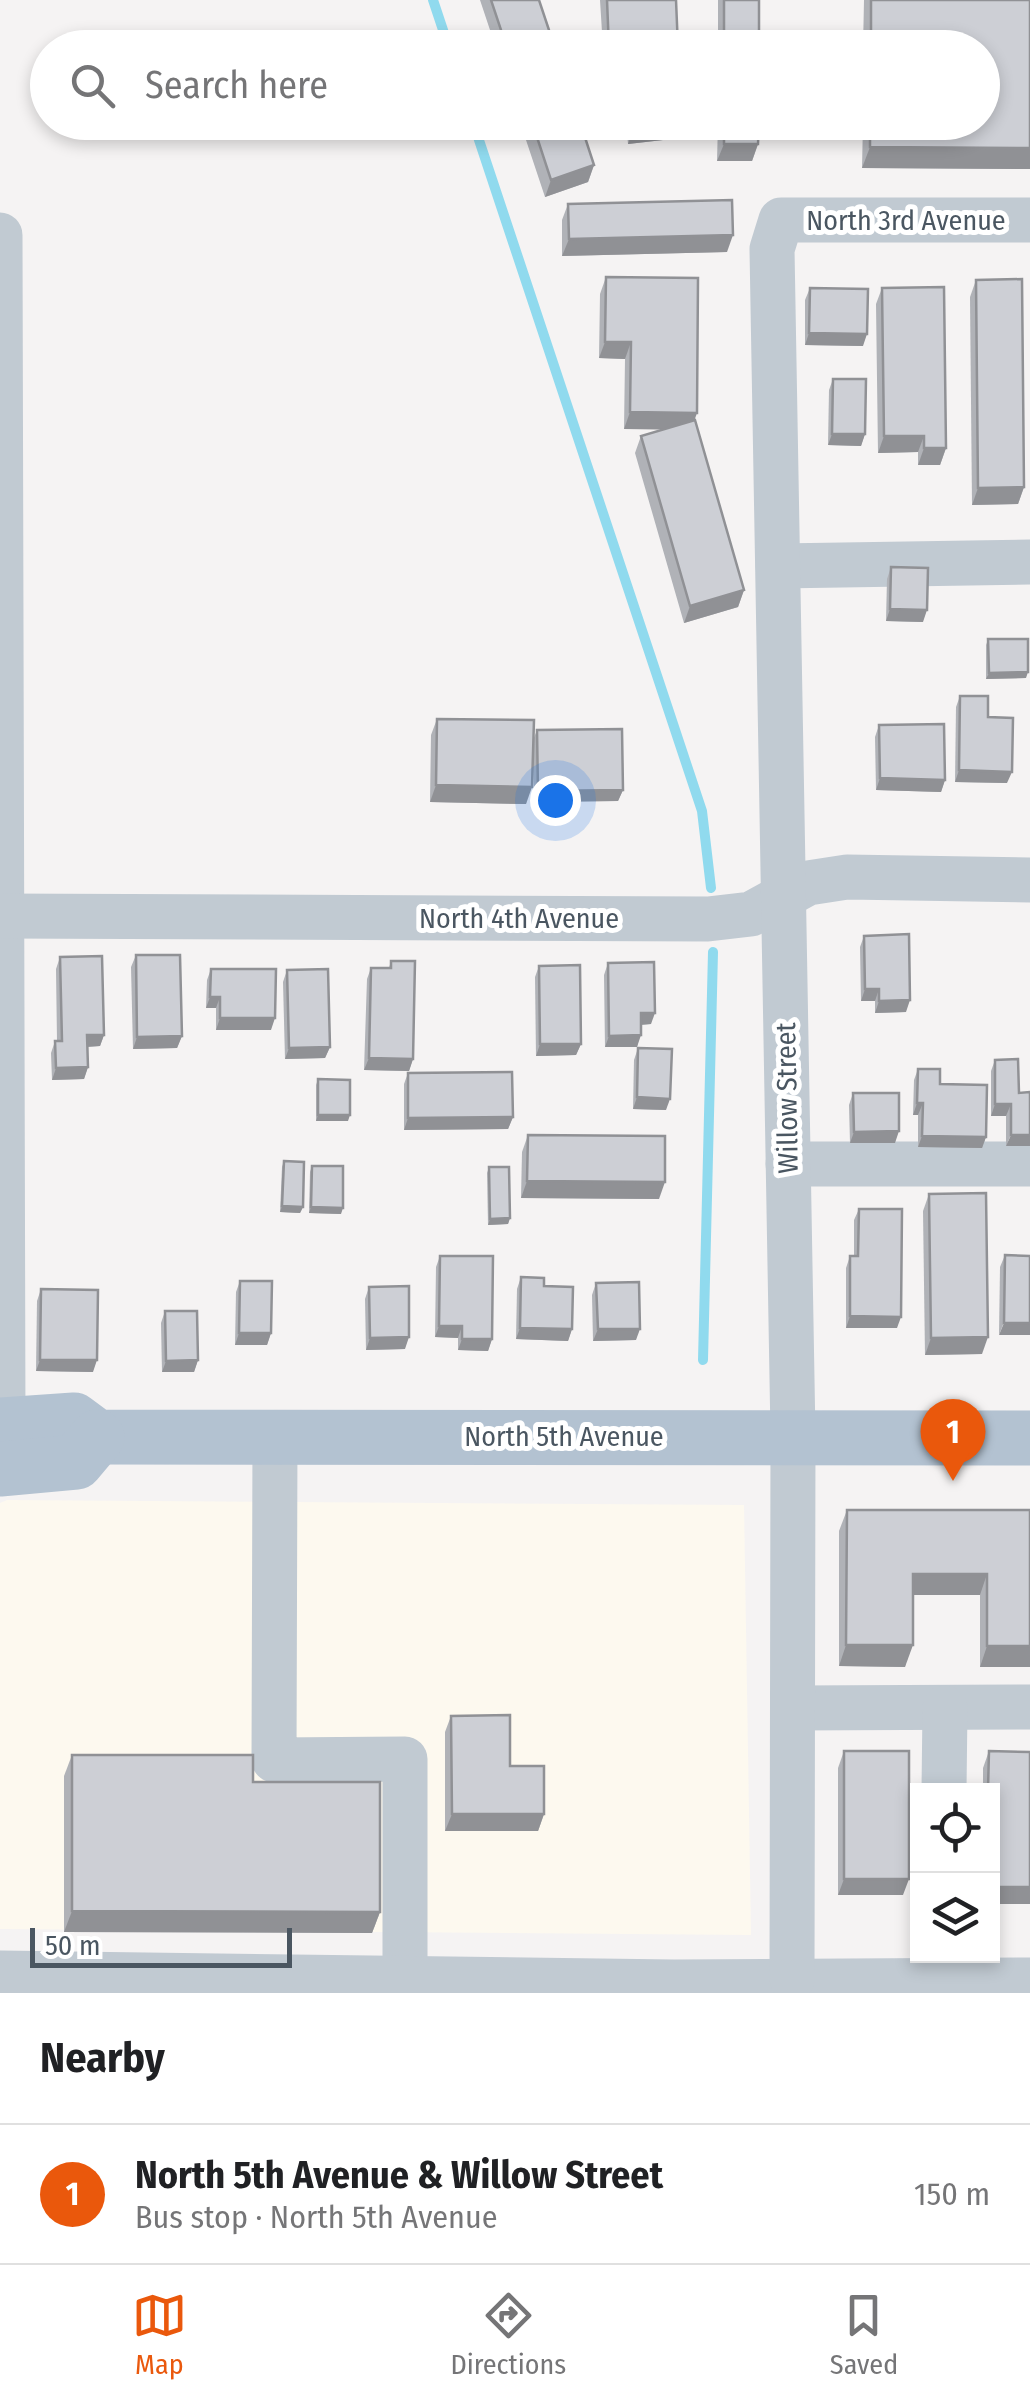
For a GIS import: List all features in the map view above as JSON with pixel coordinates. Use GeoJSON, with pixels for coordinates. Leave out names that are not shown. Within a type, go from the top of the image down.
{"type":"FeatureCollection","features":[{"type":"Feature","properties":{"kind":"main road","name":"North 5th Avenue"},"geometry":{"type":"LineString","coordinates":[[1,1439],[74,1420],[97,1436],[1030,1438]]}},
{"type":"Feature","properties":{"kind":"street","name":"North 3rd Avenue"},"geometry":{"type":"LineString","coordinates":[[782,220],[1030,220]]}},
{"type":"Feature","properties":{"kind":"street","name":"Willow Street"},"geometry":{"type":"LineString","coordinates":[[772,1984],[792,1708],[792,1436],[772,249],[782,220]]}},
{"type":"Feature","properties":{"kind":"street"},"geometry":{"type":"LineString","coordinates":[[0,235],[1,1439]]}},
{"type":"Feature","properties":{"kind":"street"},"geometry":{"type":"LineString","coordinates":[[778,566],[1030,562]]}},
{"type":"Feature","properties":{"kind":"street","name":"North 4th Avenue"},"geometry":{"type":"LineString","coordinates":[[1,916],[708,919],[750,914],[808,884],[847,878],[1030,880]]}},
{"type":"Feature","properties":{"kind":"street"},"geometry":{"type":"LineString","coordinates":[[788,1164],[1030,1164]]}},
{"type":"Feature","properties":{"kind":"street"},"geometry":{"type":"LineString","coordinates":[[275,1436],[274,1760],[405,1759],[427,1984]]}},
{"type":"Feature","properties":{"kind":"street"},"geometry":{"type":"LineString","coordinates":[[792,1708],[1030,1707]]}},
{"type":"Feature","properties":{"kind":"street"},"geometry":{"type":"LineString","coordinates":[[944,1708],[944,1783]]}},
{"type":"Feature","properties":{"kind":"street"},"geometry":{"type":"LineString","coordinates":[[0,1974],[215,1984],[674,1987],[772,1984],[941,1967],[1030,1980]]}},
{"type":"Feature","properties":{"kind":"shaded area"},"geometry":{"type":"Polygon","coordinates":[[[7,1500],[744,1505],[751,1935],[0,1929],[0,1503],[7,1500]]]}},
{"type":"Feature","properties":{"kind":"building"},"geometry":{"type":"Polygon","coordinates":[[[491,0],[539,0],[549,30],[501,30],[491,0]]]}},
{"type":"Feature","properties":{"kind":"building"},"geometry":{"type":"Polygon","coordinates":[[[607,0],[676,0],[677,30],[608,30],[607,0]]]}},
{"type":"Feature","properties":{"kind":"building"},"geometry":{"type":"Polygon","coordinates":[[[724,0],[759,0],[759,30],[724,30],[724,0]]]}},
{"type":"Feature","properties":{"kind":"building"},"geometry":{"type":"Polygon","coordinates":[[[871,0],[1030,0],[1030,148],[870,147],[870,140],[1000,140],[1000,30],[871,30],[871,0]]]}},
{"type":"Feature","properties":{"kind":"building"},"geometry":{"type":"Polygon","coordinates":[[[538,140],[586,140],[594,165],[551,180],[538,140]]]}},
{"type":"Feature","properties":{"kind":"building"},"geometry":{"type":"Polygon","coordinates":[[[724,140],[758,140],[758,144],[724,144],[724,140]]]}},
{"type":"Feature","properties":{"kind":"building"},"geometry":{"type":"Polygon","coordinates":[[[732,200],[733,235],[569,239],[568,204],[732,200]]]}},
{"type":"Feature","properties":{"kind":"building"},"geometry":{"type":"Polygon","coordinates":[[[606,277],[698,278],[697,413],[630,412],[631,342],[605,342],[606,277]]]}},
{"type":"Feature","properties":{"kind":"building"},"geometry":{"type":"Polygon","coordinates":[[[1022,279],[1024,487],[978,488],[976,280],[1022,279]]]}},
{"type":"Feature","properties":{"kind":"building"},"geometry":{"type":"Polygon","coordinates":[[[944,287],[946,448],[924,448],[924,436],[884,436],[882,288],[944,287]]]}},
{"type":"Feature","properties":{"kind":"building"},"geometry":{"type":"Polygon","coordinates":[[[810,288],[868,289],[867,334],[809,333],[810,288]]]}},
{"type":"Feature","properties":{"kind":"building"},"geometry":{"type":"Polygon","coordinates":[[[833,379],[866,379],[865,434],[832,434],[833,379]]]}},
{"type":"Feature","properties":{"kind":"building"},"geometry":{"type":"Polygon","coordinates":[[[695,420],[744,590],[690,606],[641,436],[695,420]]]}},
{"type":"Feature","properties":{"kind":"building"},"geometry":{"type":"Polygon","coordinates":[[[891,567],[928,568],[927,610],[890,609],[891,567]]]}},
{"type":"Feature","properties":{"kind":"building"},"geometry":{"type":"Polygon","coordinates":[[[988,639],[1028,639],[1028,672],[989,673],[988,639]]]}},
{"type":"Feature","properties":{"kind":"building"},"geometry":{"type":"Polygon","coordinates":[[[960,696],[988,696],[988,717],[1013,718],[1012,772],[959,770],[960,696]]]}},
{"type":"Feature","properties":{"kind":"building"},"geometry":{"type":"Polygon","coordinates":[[[437,719],[534,720],[532,787],[436,785],[437,719]]]}},
{"type":"Feature","properties":{"kind":"building"},"geometry":{"type":"Polygon","coordinates":[[[944,724],[945,780],[880,778],[879,725],[944,724]]]}},
{"type":"Feature","properties":{"kind":"building"},"geometry":{"type":"Polygon","coordinates":[[[622,729],[623,790],[538,791],[537,730],[622,729]]]}},
{"type":"Feature","properties":{"kind":"building"},"geometry":{"type":"Polygon","coordinates":[[[909,934],[910,1000],[879,1001],[879,989],[865,989],[864,936],[909,934]]]}},
{"type":"Feature","properties":{"kind":"building"},"geometry":{"type":"Polygon","coordinates":[[[136,955],[180,955],[182,1036],[137,1037],[136,955]]]}},
{"type":"Feature","properties":{"kind":"building"},"geometry":{"type":"Polygon","coordinates":[[[102,956],[104,1035],[87,1035],[88,1067],[56,1068],[55,1041],[62,1041],[60,957],[102,956]]]}},
{"type":"Feature","properties":{"kind":"building"},"geometry":{"type":"Polygon","coordinates":[[[391,961],[415,961],[413,1059],[369,1058],[371,968],[391,968],[391,961]]]}},
{"type":"Feature","properties":{"kind":"building"},"geometry":{"type":"Polygon","coordinates":[[[654,962],[655,1013],[641,1013],[641,1035],[609,1036],[608,963],[654,962]]]}},
{"type":"Feature","properties":{"kind":"building"},"geometry":{"type":"Polygon","coordinates":[[[580,965],[581,1044],[540,1044],[539,966],[580,965]]]}},
{"type":"Feature","properties":{"kind":"building"},"geometry":{"type":"Polygon","coordinates":[[[211,969],[276,969],[275,1018],[220,1018],[220,997],[210,997],[211,969]]]}},
{"type":"Feature","properties":{"kind":"building"},"geometry":{"type":"Polygon","coordinates":[[[328,969],[330,1047],[289,1048],[287,970],[328,969]]]}},
{"type":"Feature","properties":{"kind":"building"},"geometry":{"type":"Polygon","coordinates":[[[638,1048],[672,1049],[670,1099],[637,1097],[638,1048]]]}},
{"type":"Feature","properties":{"kind":"building"},"geometry":{"type":"Polygon","coordinates":[[[1018,1059],[1019,1093],[1030,1092],[1030,1135],[1011,1135],[1011,1104],[995,1104],[995,1060],[1018,1059]]]}},
{"type":"Feature","properties":{"kind":"building"},"geometry":{"type":"Polygon","coordinates":[[[918,1069],[940,1069],[940,1084],[987,1085],[986,1137],[922,1136],[923,1103],[917,1103],[918,1069]]]}},
{"type":"Feature","properties":{"kind":"building"},"geometry":{"type":"Polygon","coordinates":[[[512,1072],[513,1117],[408,1118],[408,1073],[512,1072]]]}},
{"type":"Feature","properties":{"kind":"building"},"geometry":{"type":"Polygon","coordinates":[[[318,1079],[350,1080],[350,1115],[318,1115],[318,1079]]]}},
{"type":"Feature","properties":{"kind":"building"},"geometry":{"type":"Polygon","coordinates":[[[853,1093],[899,1093],[899,1131],[854,1132],[853,1093]]]}},
{"type":"Feature","properties":{"kind":"building"},"geometry":{"type":"Polygon","coordinates":[[[528,1135],[665,1136],[665,1182],[527,1181],[528,1135]]]}},
{"type":"Feature","properties":{"kind":"building"},"geometry":{"type":"Polygon","coordinates":[[[284,1161],[304,1162],[303,1207],[282,1206],[284,1161]]]}},
{"type":"Feature","properties":{"kind":"building"},"geometry":{"type":"Polygon","coordinates":[[[312,1166],[343,1166],[343,1208],[311,1207],[312,1166]]]}},
{"type":"Feature","properties":{"kind":"building"},"geometry":{"type":"Polygon","coordinates":[[[489,1167],[509,1167],[510,1218],[490,1219],[489,1167]]]}},
{"type":"Feature","properties":{"kind":"building"},"geometry":{"type":"Polygon","coordinates":[[[986,1193],[988,1337],[931,1338],[929,1194],[986,1193]]]}},
{"type":"Feature","properties":{"kind":"building"},"geometry":{"type":"Polygon","coordinates":[[[859,1209],[902,1209],[901,1317],[850,1316],[850,1256],[858,1256],[859,1209]]]}},
{"type":"Feature","properties":{"kind":"building"},"geometry":{"type":"Polygon","coordinates":[[[1005,1255],[1030,1256],[1030,1323],[1004,1323],[1005,1255]]]}},
{"type":"Feature","properties":{"kind":"building"},"geometry":{"type":"Polygon","coordinates":[[[440,1256],[493,1256],[492,1339],[462,1339],[462,1326],[439,1326],[440,1256]]]}},
{"type":"Feature","properties":{"kind":"building"},"geometry":{"type":"Polygon","coordinates":[[[521,1277],[544,1278],[544,1286],[573,1287],[572,1329],[520,1328],[521,1277]]]}},
{"type":"Feature","properties":{"kind":"building"},"geometry":{"type":"Polygon","coordinates":[[[240,1281],[272,1281],[271,1333],[239,1333],[240,1281]]]}},
{"type":"Feature","properties":{"kind":"building"},"geometry":{"type":"Polygon","coordinates":[[[639,1282],[640,1329],[598,1329],[596,1283],[639,1282]]]}},
{"type":"Feature","properties":{"kind":"building"},"geometry":{"type":"Polygon","coordinates":[[[409,1286],[409,1337],[370,1338],[369,1287],[409,1286]]]}},
{"type":"Feature","properties":{"kind":"building"},"geometry":{"type":"Polygon","coordinates":[[[41,1289],[98,1290],[97,1360],[40,1360],[41,1289]]]}},
{"type":"Feature","properties":{"kind":"building"},"geometry":{"type":"Polygon","coordinates":[[[165,1311],[197,1311],[198,1360],[166,1361],[165,1311]]]}},
{"type":"Feature","properties":{"kind":"building"},"geometry":{"type":"Polygon","coordinates":[[[847,1510],[1030,1510],[1030,1646],[987,1646],[987,1574],[913,1574],[913,1645],[846,1645],[847,1510]]]}},
{"type":"Feature","properties":{"kind":"building"},"geometry":{"type":"Polygon","coordinates":[[[510,1715],[510,1766],[544,1766],[544,1814],[452,1814],[451,1716],[510,1715]]]}},
{"type":"Feature","properties":{"kind":"building"},"geometry":{"type":"Polygon","coordinates":[[[844,1751],[909,1751],[909,1879],[844,1879],[844,1751]]]}},
{"type":"Feature","properties":{"kind":"building"},"geometry":{"type":"Polygon","coordinates":[[[989,1751],[1030,1752],[1030,1887],[1000,1887],[1000,1783],[988,1783],[989,1751]]]}},
{"type":"Feature","properties":{"kind":"building"},"geometry":{"type":"Polygon","coordinates":[[[72,1755],[253,1755],[253,1782],[380,1782],[380,1912],[72,1911],[72,1755]]]}},
{"type":"Feature","properties":{"kind":"waterway"},"geometry":{"type":"LineString","coordinates":[[433,0],[443,30]]}},
{"type":"Feature","properties":{"kind":"waterway"},"geometry":{"type":"LineString","coordinates":[[479,140],[702,811],[711,888]]}},
{"type":"Feature","properties":{"kind":"waterway"},"geometry":{"type":"LineString","coordinates":[[703,1360],[713,952]]}},
{"type":"Feature","properties":{"kind":"place","name":"North 5th Avenue & Willow Street"},"geometry":{"type":"Point","coordinates":[953,1481]}}]}
